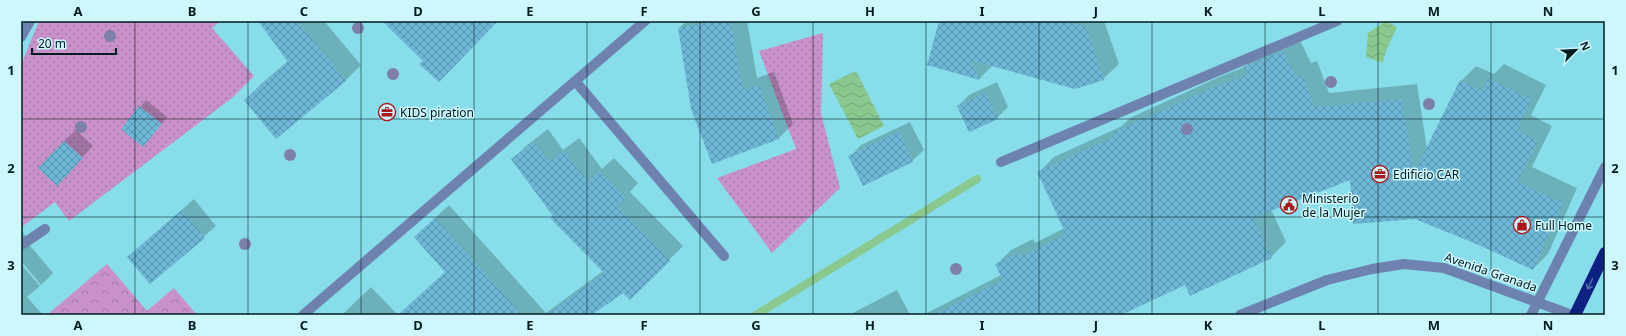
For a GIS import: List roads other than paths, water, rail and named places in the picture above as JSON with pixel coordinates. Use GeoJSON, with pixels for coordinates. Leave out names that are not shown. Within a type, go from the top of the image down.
{"type":"FeatureCollection","features":[{"type":"Feature","properties":{"kind":"highway"},"geometry":{"type":"LineString","coordinates":[[1575,315],[1605,253]]}},
{"type":"Feature","properties":{"kind":"street"},"geometry":{"type":"LineString","coordinates":[[21,37],[30,21]]}},
{"type":"Feature","properties":{"kind":"street"},"geometry":{"type":"LineString","coordinates":[[303,315],[576,82],[645,21]]}},
{"type":"Feature","properties":{"kind":"street"},"geometry":{"type":"LineString","coordinates":[[1001,162],[1338,21]]}},
{"type":"Feature","properties":{"kind":"street"},"geometry":{"type":"LineString","coordinates":[[576,82],[724,256]]}},
{"type":"Feature","properties":{"kind":"street"},"geometry":{"type":"LineString","coordinates":[[1531,315],[1605,167]]}},
{"type":"Feature","properties":{"kind":"street"},"geometry":{"type":"LineString","coordinates":[[21,242],[23,244],[45,228]]}},
{"type":"Feature","properties":{"kind":"street","name":"Avenida Granada"},"geometry":{"type":"LineString","coordinates":[[1240,315],[1327,280],[1372,269],[1404,264],[1444,268],[1572,315]]}},
{"type":"Feature","properties":{"kind":"water"},"geometry":{"type":"Polygon","coordinates":[[[1386,21],[1397,27],[1386,51],[1383,63],[1366,57],[1368,33],[1386,21]]]}},
{"type":"Feature","properties":{"kind":"water"},"geometry":{"type":"Polygon","coordinates":[[[856,71],[884,126],[858,139],[829,84],[856,71]]]}},
{"type":"Feature","properties":{"kind":"waterway"},"geometry":{"type":"LineString","coordinates":[[756,315],[977,179]]}},
{"type":"Feature","properties":{"kind":"place","name":"KIDS piration"},"geometry":{"type":"Point","coordinates":[387,112]}},
{"type":"Feature","properties":{"kind":"place","name":"Edificio CAR"},"geometry":{"type":"Point","coordinates":[1380,174]}},
{"type":"Feature","properties":{"kind":"place","name":"Ministerio de la Mujer"},"geometry":{"type":"Point","coordinates":[1289,205]}},
{"type":"Feature","properties":{"kind":"place","name":"Full Home"},"geometry":{"type":"Point","coordinates":[1522,225]}}]}
